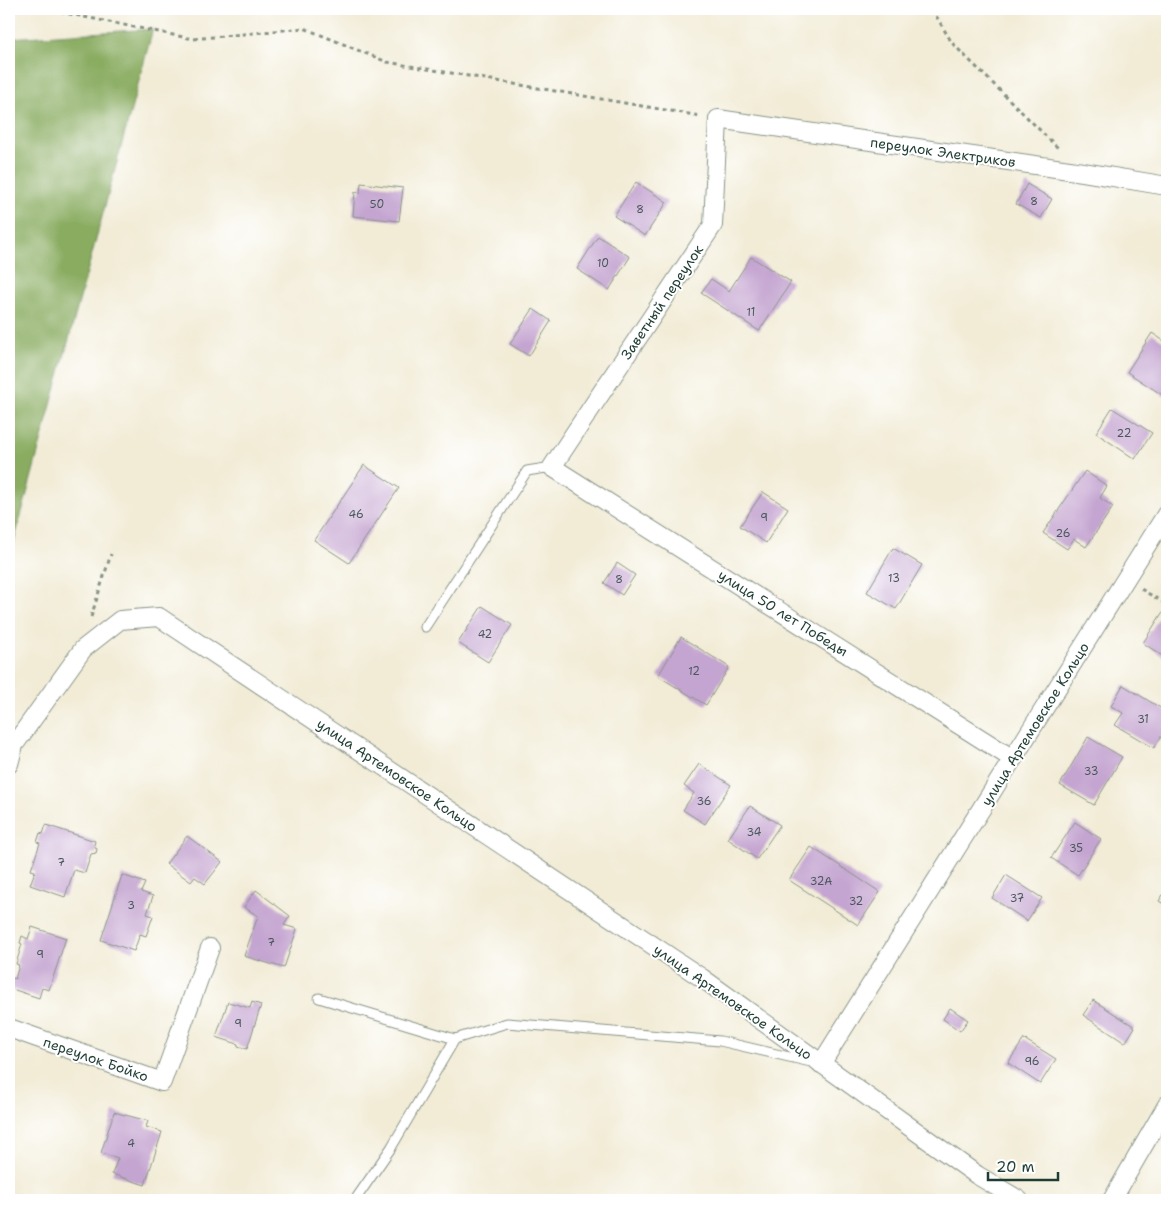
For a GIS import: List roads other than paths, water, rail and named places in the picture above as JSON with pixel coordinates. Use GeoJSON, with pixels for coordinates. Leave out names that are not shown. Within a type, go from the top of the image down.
{"type":"FeatureCollection","features":[{"type":"Feature","properties":{"kind":"street","name":"переулок Электриков"},"geometry":{"type":"LineString","coordinates":[[718,119],[1167,186]]}},
{"type":"Feature","properties":{"kind":"street","name":"Заветный переулок"},"geometry":{"type":"LineString","coordinates":[[552,467],[713,225],[718,119]]}},
{"type":"Feature","properties":{"kind":"street","name":"улица 50 лет Победы"},"geometry":{"type":"LineString","coordinates":[[552,467],[1013,759]]}},
{"type":"Feature","properties":{"kind":"street","name":"улица Артемовское Кольцо"},"geometry":{"type":"LineString","coordinates":[[9,764],[14,745],[83,649],[120,620],[159,617],[702,978],[821,1064],[1167,513]]}},
{"type":"Feature","properties":{"kind":"street","name":"переулок Бойко"},"geometry":{"type":"LineString","coordinates":[[9,1028],[162,1082],[210,948]]}},
{"type":"Feature","properties":{"kind":"street"},"geometry":{"type":"LineString","coordinates":[[821,1064],[977,1175],[1020,1200]]}},
{"type":"Feature","properties":{"kind":"street"},"geometry":{"type":"LineString","coordinates":[[1112,1200],[1167,1105]]}},
{"type":"Feature","properties":{"kind":"lane"},"geometry":{"type":"LineString","coordinates":[[424,628],[527,471],[552,467]]}},
{"type":"Feature","properties":{"kind":"lane"},"geometry":{"type":"LineString","coordinates":[[319,998],[455,1039],[507,1022],[720,1041],[821,1064]]}},
{"type":"Feature","properties":{"kind":"lane"},"geometry":{"type":"LineString","coordinates":[[355,1200],[391,1148],[455,1039]]}}]}
